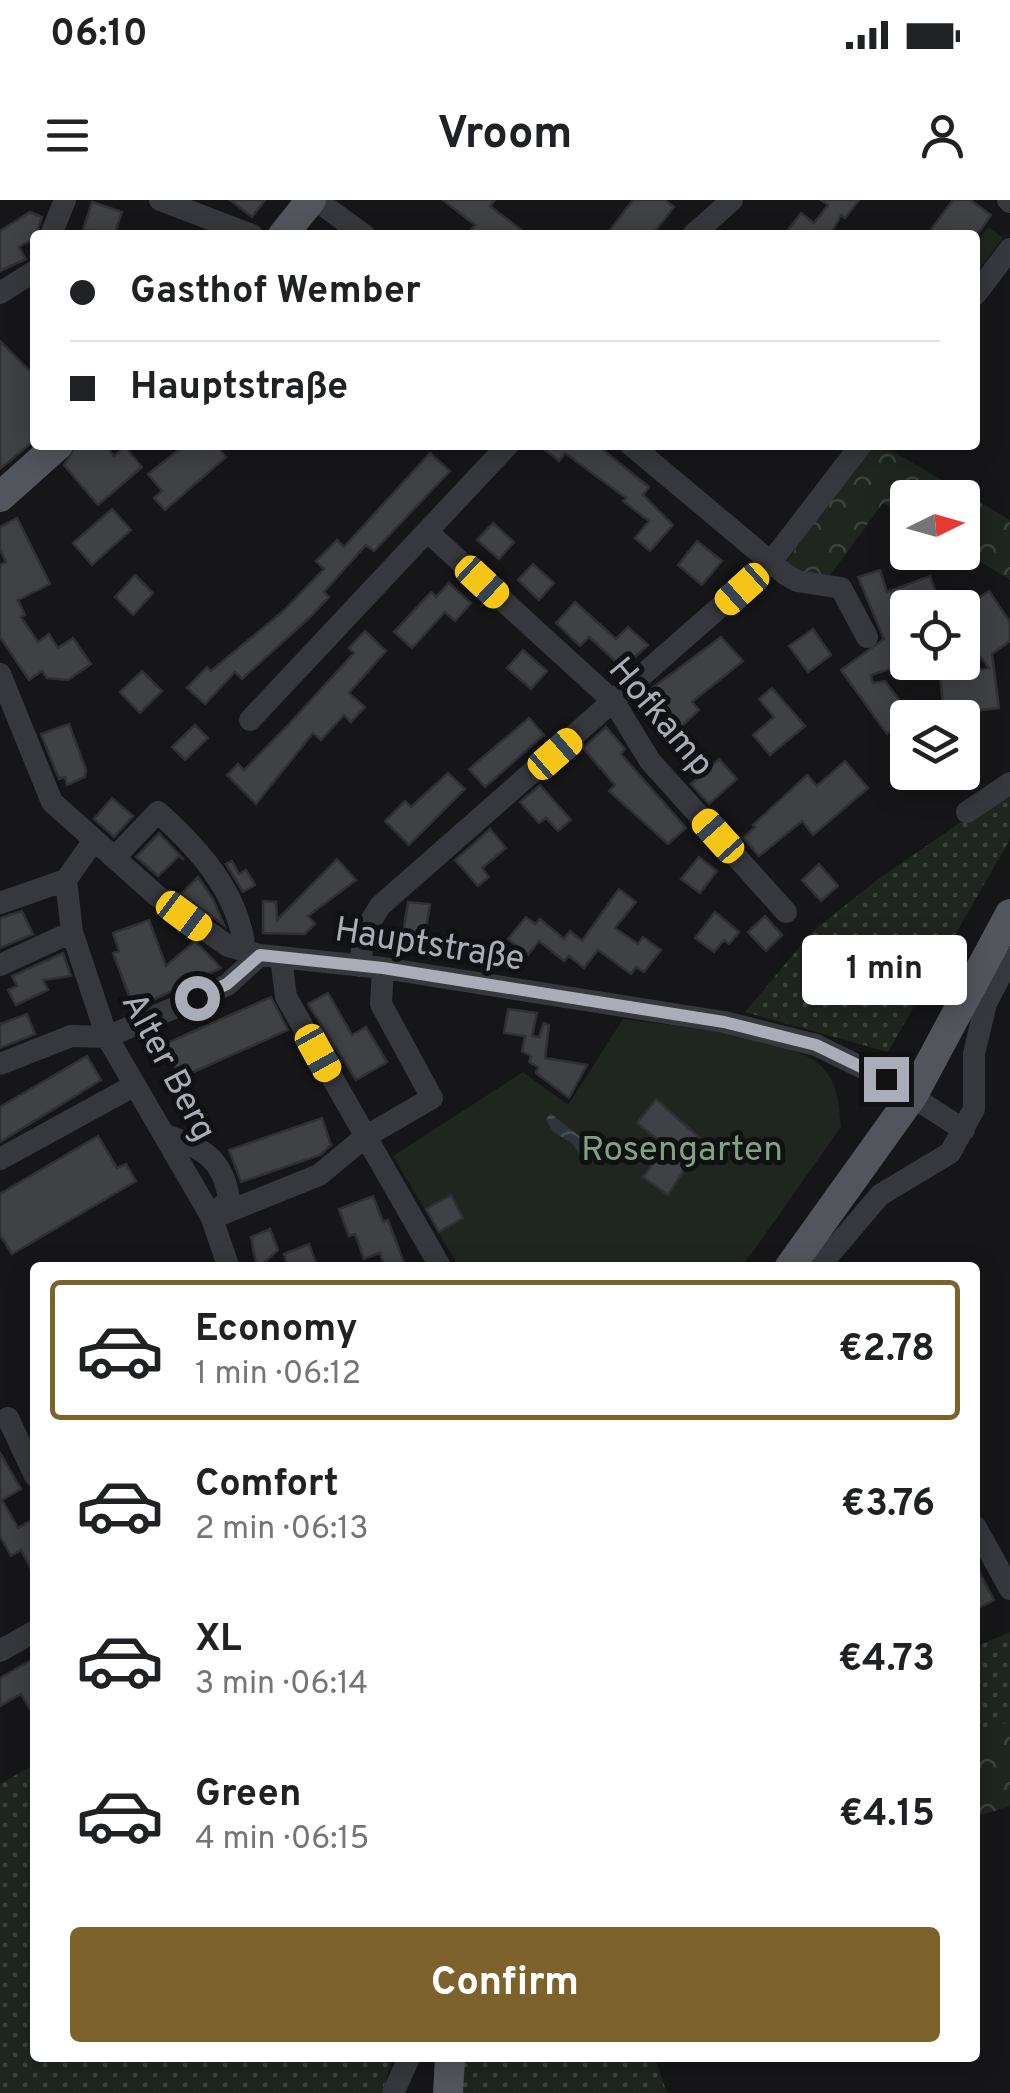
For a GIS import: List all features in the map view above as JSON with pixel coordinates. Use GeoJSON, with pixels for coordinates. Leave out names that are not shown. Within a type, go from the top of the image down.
{"type":"FeatureCollection","features":[{"type":"Feature","properties":{"kind":"main road"},"geometry":{"type":"LineString","coordinates":[[287,230],[313,200]]}},
{"type":"Feature","properties":{"kind":"main road"},"geometry":{"type":"LineString","coordinates":[[0,497],[52,450]]}},
{"type":"Feature","properties":{"kind":"main road"},"geometry":{"type":"LineString","coordinates":[[793,1262],[913,1095],[1010,914]]}},
{"type":"Feature","properties":{"kind":"main road"},"geometry":{"type":"LineString","coordinates":[[448,2093],[450,2062]]}},
{"type":"Feature","properties":{"kind":"street"},"geometry":{"type":"LineString","coordinates":[[53,230],[65,200]]}},
{"type":"Feature","properties":{"kind":"street"},"geometry":{"type":"LineString","coordinates":[[160,200],[239,230]]}},
{"type":"Feature","properties":{"kind":"street"},"geometry":{"type":"LineString","coordinates":[[313,200],[357,230]]}},
{"type":"Feature","properties":{"kind":"street"},"geometry":{"type":"LineString","coordinates":[[699,230],[732,200]]}},
{"type":"Feature","properties":{"kind":"street"},"geometry":{"type":"LineString","coordinates":[[980,288],[1010,249]]}},
{"type":"Feature","properties":{"kind":"street"},"geometry":{"type":"LineString","coordinates":[[0,292],[30,274]]}},
{"type":"Feature","properties":{"kind":"street"},"geometry":{"type":"LineString","coordinates":[[250,720],[429,534],[504,450]]}},
{"type":"Feature","properties":{"kind":"street"},"geometry":{"type":"LineString","coordinates":[[637,450],[797,582],[841,588],[867,637]]}},
{"type":"Feature","properties":{"kind":"street"},"geometry":{"type":"LineString","coordinates":[[212,1217],[319,1175],[365,1137],[432,1098],[381,1004],[364,932],[380,906],[771,562],[857,450]]}},
{"type":"Feature","properties":{"kind":"street","name":"Hofkamp"},"geometry":{"type":"LineString","coordinates":[[429,534],[614,702],[650,760],[786,912]]}},
{"type":"Feature","properties":{"kind":"street","name":"Hauptstraße"},"geometry":{"type":"LineString","coordinates":[[0,674],[52,802],[156,896],[212,937],[262,954],[372,967],[724,1022],[816,1045],[913,1095],[964,1130]]}},
{"type":"Feature","properties":{"kind":"street"},"geometry":{"type":"LineString","coordinates":[[967,812],[1010,783]]}},
{"type":"Feature","properties":{"kind":"street"},"geometry":{"type":"LineString","coordinates":[[115,857],[158,812],[196,846],[438,1262]]}},
{"type":"Feature","properties":{"kind":"street"},"geometry":{"type":"LineString","coordinates":[[0,903],[66,880],[94,840]]}},
{"type":"Feature","properties":{"kind":"street","name":"Alter Berg"},"geometry":{"type":"LineString","coordinates":[[66,880],[72,932],[107,1037],[212,1217],[227,1262]]}},
{"type":"Feature","properties":{"kind":"street"},"geometry":{"type":"LineString","coordinates":[[0,966],[72,932]]}},
{"type":"Feature","properties":{"kind":"street"},"geometry":{"type":"LineString","coordinates":[[0,1064],[71,1036],[107,1037],[227,984],[262,954]]}},
{"type":"Feature","properties":{"kind":"street"},"geometry":{"type":"LineString","coordinates":[[823,1262],[880,1195],[950,1153],[974,1110],[974,1054],[986,1004],[1010,958]]}},
{"type":"Feature","properties":{"kind":"street"},"geometry":{"type":"LineString","coordinates":[[0,1159],[135,1084]]}},
{"type":"Feature","properties":{"kind":"street"},"geometry":{"type":"LineString","coordinates":[[165,1135],[193,1144],[215,1157],[227,1182],[228,1200],[212,1217]]}},
{"type":"Feature","properties":{"kind":"street"},"geometry":{"type":"LineString","coordinates":[[8,1418],[30,1465]]}},
{"type":"Feature","properties":{"kind":"street"},"geometry":{"type":"LineString","coordinates":[[980,1535],[1010,1588]]}},
{"type":"Feature","properties":{"kind":"street"},"geometry":{"type":"LineString","coordinates":[[0,1651],[30,1634]]}},
{"type":"Feature","properties":{"kind":"street"},"geometry":{"type":"LineString","coordinates":[[393,2093],[407,2062]]}},
{"type":"Feature","properties":{"kind":"green space"},"geometry":{"type":"Polygon","coordinates":[[[989,227],[1003,238],[980,268],[980,237],[989,227]]]}},
{"type":"Feature","properties":{"kind":"green space"},"geometry":{"type":"Polygon","coordinates":[[[863,450],[891,450],[942,480],[890,480],[890,507],[883,503],[815,596],[783,567],[863,450]]]}},
{"type":"Feature","properties":{"kind":"green space"},"geometry":{"type":"Polygon","coordinates":[[[980,502],[1010,520],[1010,580],[980,561],[980,502]]]}},
{"type":"Feature","properties":{"kind":"green space"},"geometry":{"type":"Polygon","coordinates":[[[1010,788],[1010,839],[888,1052],[745,1012],[812,932],[877,880],[1010,788]]]}},
{"type":"Feature","properties":{"kind":"green space","name":"Rosengarten"},"geometry":{"type":"Polygon","coordinates":[[[623,1019],[730,1034],[810,1058],[832,1082],[841,1127],[746,1262],[456,1262],[393,1156],[523,1072],[568,1105],[623,1019]]]}},
{"type":"Feature","properties":{"kind":"green space"},"geometry":{"type":"Polygon","coordinates":[[[1010,1632],[1010,1722],[980,1731],[980,1645],[1010,1632]]]}},
{"type":"Feature","properties":{"kind":"green space"},"geometry":{"type":"Polygon","coordinates":[[[1010,1722],[1010,1806],[980,1815],[980,1731],[1010,1722]]]}},
{"type":"Feature","properties":{"kind":"green space"},"geometry":{"type":"Polygon","coordinates":[[[30,1767],[30,2062],[392,2062],[382,2093],[0,2093],[0,1784],[30,1767]]]}},
{"type":"Feature","properties":{"kind":"green space"},"geometry":{"type":"Polygon","coordinates":[[[463,2062],[656,2062],[667,2093],[463,2093],[463,2062]]]}},
{"type":"Feature","properties":{"kind":"water"},"geometry":{"type":"Polygon","coordinates":[[[550,1113],[597,1150],[594,1161],[586,1164],[572,1143],[553,1132],[546,1120],[550,1113]]]}},
{"type":"Feature","properties":{"kind":"building"},"geometry":{"type":"Polygon","coordinates":[[[230,200],[265,200],[252,217],[230,200]]]}},
{"type":"Feature","properties":{"kind":"building"},"geometry":{"type":"Polygon","coordinates":[[[443,200],[495,200],[490,206],[521,230],[471,230],[475,225],[443,200]]]}},
{"type":"Feature","properties":{"kind":"building"},"geometry":{"type":"Polygon","coordinates":[[[633,200],[665,200],[674,207],[656,230],[610,230],[633,200]]]}},
{"type":"Feature","properties":{"kind":"building"},"geometry":{"type":"Polygon","coordinates":[[[821,200],[859,200],[845,218],[841,215],[833,230],[788,230],[801,213],[814,223],[828,205],[821,200]]]}},
{"type":"Feature","properties":{"kind":"building"},"geometry":{"type":"Polygon","coordinates":[[[953,200],[970,200],[991,215],[980,231],[931,230],[953,200]]]}},
{"type":"Feature","properties":{"kind":"building"},"geometry":{"type":"Polygon","coordinates":[[[92,202],[122,212],[116,230],[83,230],[92,202]]]}},
{"type":"Feature","properties":{"kind":"building"},"geometry":{"type":"Polygon","coordinates":[[[30,212],[42,217],[38,230],[30,230],[30,241],[19,247],[26,259],[0,271],[0,231],[30,212]]]}},
{"type":"Feature","properties":{"kind":"building"},"geometry":{"type":"Polygon","coordinates":[[[0,341],[30,371],[30,444],[0,469],[0,341]]]}},
{"type":"Feature","properties":{"kind":"building"},"geometry":{"type":"Polygon","coordinates":[[[73,450],[109,450],[114,456],[128,450],[142,467],[98,505],[64,465],[73,450]]]}},
{"type":"Feature","properties":{"kind":"building"},"geometry":{"type":"Polygon","coordinates":[[[179,450],[220,450],[226,457],[165,510],[154,498],[162,491],[148,474],[179,450]]]}},
{"type":"Feature","properties":{"kind":"building"},"geometry":{"type":"Polygon","coordinates":[[[545,450],[603,450],[649,487],[643,495],[673,525],[650,551],[635,538],[649,521],[623,501],[626,498],[565,453],[559,461],[545,450]]]}},
{"type":"Feature","properties":{"kind":"building"},"geometry":{"type":"Polygon","coordinates":[[[430,453],[450,471],[374,551],[366,545],[324,592],[329,597],[309,618],[242,679],[235,672],[205,704],[187,688],[207,667],[211,671],[282,612],[324,569],[316,561],[337,540],[344,547],[430,453]]]}},
{"type":"Feature","properties":{"kind":"building"},"geometry":{"type":"Polygon","coordinates":[[[112,509],[131,530],[92,565],[73,543],[112,509]]]}},
{"type":"Feature","properties":{"kind":"building"},"geometry":{"type":"Polygon","coordinates":[[[17,518],[50,584],[18,600],[25,615],[21,617],[38,642],[49,634],[58,648],[73,638],[91,664],[68,680],[47,678],[42,671],[29,680],[0,637],[0,565],[6,562],[0,549],[0,527],[17,518]]]}},
{"type":"Feature","properties":{"kind":"building"},"geometry":{"type":"Polygon","coordinates":[[[493,523],[514,542],[499,559],[477,540],[493,523]]]}},
{"type":"Feature","properties":{"kind":"building"},"geometry":{"type":"Polygon","coordinates":[[[697,541],[722,561],[702,585],[678,565],[697,541]]]}},
{"type":"Feature","properties":{"kind":"building"},"geometry":{"type":"Polygon","coordinates":[[[533,564],[554,583],[539,600],[518,580],[533,564]]]}},
{"type":"Feature","properties":{"kind":"building"},"geometry":{"type":"Polygon","coordinates":[[[880,570],[887,592],[890,591],[890,669],[871,675],[873,683],[885,681],[899,700],[890,700],[887,734],[841,670],[884,639],[858,577],[880,570]]]}},
{"type":"Feature","properties":{"kind":"building"},"geometry":{"type":"Polygon","coordinates":[[[135,575],[153,593],[133,615],[115,597],[135,575]]]}},
{"type":"Feature","properties":{"kind":"building"},"geometry":{"type":"Polygon","coordinates":[[[930,576],[935,590],[892,590],[930,576]]]}},
{"type":"Feature","properties":{"kind":"building"},"geometry":{"type":"Polygon","coordinates":[[[449,583],[471,603],[455,621],[445,612],[412,648],[394,632],[431,592],[436,597],[449,583]]]}},
{"type":"Feature","properties":{"kind":"building"},"geometry":{"type":"Polygon","coordinates":[[[989,591],[1010,622],[1010,641],[992,654],[999,708],[980,710],[980,700],[942,700],[940,680],[980,680],[980,669],[989,668],[980,656],[980,597],[989,591]]]}},
{"type":"Feature","properties":{"kind":"building"},"geometry":{"type":"Polygon","coordinates":[[[575,602],[616,639],[628,627],[648,645],[623,668],[589,637],[580,646],[556,623],[575,602]]]}},
{"type":"Feature","properties":{"kind":"building"},"geometry":{"type":"Polygon","coordinates":[[[813,629],[831,655],[808,672],[789,646],[813,629]]]}},
{"type":"Feature","properties":{"kind":"building"},"geometry":{"type":"Polygon","coordinates":[[[365,631],[386,651],[349,693],[365,707],[351,722],[344,715],[321,740],[313,733],[256,804],[227,775],[238,764],[244,770],[289,724],[354,653],[349,648],[365,631]]]}},
{"type":"Feature","properties":{"kind":"building"},"geometry":{"type":"Polygon","coordinates":[[[721,637],[743,661],[692,702],[699,710],[681,727],[664,707],[655,715],[640,697],[721,637]]]}},
{"type":"Feature","properties":{"kind":"building"},"geometry":{"type":"Polygon","coordinates":[[[523,650],[547,671],[531,689],[507,668],[523,650]]]}},
{"type":"Feature","properties":{"kind":"building"},"geometry":{"type":"Polygon","coordinates":[[[142,671],[162,691],[140,713],[120,692],[142,671]]]}},
{"type":"Feature","properties":{"kind":"building"},"geometry":{"type":"Polygon","coordinates":[[[772,688],[805,726],[770,755],[753,735],[774,717],[759,699],[772,688]]]}},
{"type":"Feature","properties":{"kind":"building"},"geometry":{"type":"Polygon","coordinates":[[[529,718],[544,735],[485,787],[469,769],[529,718]]]}},
{"type":"Feature","properties":{"kind":"building"},"geometry":{"type":"Polygon","coordinates":[[[69,724],[86,770],[85,777],[67,785],[65,777],[59,779],[41,734],[69,724]]]}},
{"type":"Feature","properties":{"kind":"building"},"geometry":{"type":"Polygon","coordinates":[[[195,725],[208,738],[185,760],[172,747],[195,725]]]}},
{"type":"Feature","properties":{"kind":"building"},"geometry":{"type":"Polygon","coordinates":[[[606,727],[625,749],[621,754],[686,828],[668,844],[609,791],[615,785],[583,748],[606,727]]]}},
{"type":"Feature","properties":{"kind":"building"},"geometry":{"type":"Polygon","coordinates":[[[719,759],[737,779],[709,804],[691,784],[719,759]]]}},
{"type":"Feature","properties":{"kind":"building"},"geometry":{"type":"Polygon","coordinates":[[[845,761],[868,788],[813,835],[802,821],[759,856],[743,838],[753,825],[807,775],[817,786],[845,761]]]}},
{"type":"Feature","properties":{"kind":"building"},"geometry":{"type":"Polygon","coordinates":[[[448,773],[465,789],[409,845],[385,821],[405,801],[411,807],[448,773]]]}},
{"type":"Feature","properties":{"kind":"building"},"geometry":{"type":"Polygon","coordinates":[[[540,785],[571,820],[558,831],[546,818],[539,823],[520,802],[540,785]]]}},
{"type":"Feature","properties":{"kind":"building"},"geometry":{"type":"Polygon","coordinates":[[[112,798],[133,816],[114,837],[94,819],[112,798]]]}},
{"type":"Feature","properties":{"kind":"building"},"geometry":{"type":"Polygon","coordinates":[[[490,829],[506,848],[482,868],[489,877],[478,886],[455,860],[490,829]]]}},
{"type":"Feature","properties":{"kind":"building"},"geometry":{"type":"Polygon","coordinates":[[[159,833],[184,860],[179,856],[158,876],[136,857],[159,833]]]}},
{"type":"Feature","properties":{"kind":"building"},"geometry":{"type":"Polygon","coordinates":[[[699,857],[717,871],[700,893],[681,879],[699,857]]]}},
{"type":"Feature","properties":{"kind":"building"},"geometry":{"type":"Polygon","coordinates":[[[337,859],[356,880],[308,916],[315,924],[305,934],[263,933],[263,901],[276,902],[277,920],[337,859]]]}},
{"type":"Feature","properties":{"kind":"building"},"geometry":{"type":"Polygon","coordinates":[[[232,861],[239,874],[246,870],[255,885],[243,892],[226,864],[232,861]]]}},
{"type":"Feature","properties":{"kind":"building"},"geometry":{"type":"Polygon","coordinates":[[[819,864],[838,886],[821,901],[802,880],[819,864]]]}},
{"type":"Feature","properties":{"kind":"building"},"geometry":{"type":"Polygon","coordinates":[[[198,877],[213,899],[224,925],[181,894],[198,877]]]}},
{"type":"Feature","properties":{"kind":"building"},"geometry":{"type":"Polygon","coordinates":[[[619,889],[636,902],[615,928],[638,944],[643,937],[661,950],[644,972],[636,967],[631,974],[598,950],[584,968],[569,956],[564,961],[539,941],[528,955],[508,939],[526,917],[535,924],[540,919],[564,939],[570,931],[582,941],[619,889]]]}},
{"type":"Feature","properties":{"kind":"building"},"geometry":{"type":"Polygon","coordinates":[[[408,902],[430,904],[424,942],[402,939],[408,902]]]}},
{"type":"Feature","properties":{"kind":"building"},"geometry":{"type":"Polygon","coordinates":[[[22,911],[33,934],[0,948],[0,918],[22,911]]]}},
{"type":"Feature","properties":{"kind":"building"},"geometry":{"type":"Polygon","coordinates":[[[715,912],[739,932],[729,944],[724,940],[714,952],[695,938],[715,912]]]}},
{"type":"Feature","properties":{"kind":"building"},"geometry":{"type":"Polygon","coordinates":[[[765,916],[782,935],[766,951],[748,932],[765,916]]]}},
{"type":"Feature","properties":{"kind":"building"},"geometry":{"type":"Polygon","coordinates":[[[149,920],[166,966],[195,941],[221,968],[134,1009],[113,953],[119,951],[113,933],[149,920]]]}},
{"type":"Feature","properties":{"kind":"building"},"geometry":{"type":"Polygon","coordinates":[[[63,953],[71,976],[43,980],[48,990],[16,1005],[8,990],[17,986],[12,976],[63,953]]]}},
{"type":"Feature","properties":{"kind":"building"},"geometry":{"type":"Polygon","coordinates":[[[328,993],[352,1035],[366,1027],[387,1062],[356,1080],[308,1004],[328,993]]]}},
{"type":"Feature","properties":{"kind":"building"},"geometry":{"type":"Polygon","coordinates":[[[271,997],[288,1030],[180,1078],[165,1044],[271,997]]]}},
{"type":"Feature","properties":{"kind":"building"},"geometry":{"type":"Polygon","coordinates":[[[508,1009],[537,1013],[532,1036],[539,1037],[544,1023],[549,1025],[545,1058],[587,1065],[569,1098],[536,1073],[538,1067],[529,1062],[531,1056],[522,1051],[525,1036],[504,1033],[508,1009]]]}},
{"type":"Feature","properties":{"kind":"building"},"geometry":{"type":"Polygon","coordinates":[[[27,1014],[35,1034],[0,1048],[0,1024],[27,1014]]]}},
{"type":"Feature","properties":{"kind":"building"},"geometry":{"type":"Polygon","coordinates":[[[87,1056],[101,1080],[0,1142],[0,1107],[87,1056]]]}},
{"type":"Feature","properties":{"kind":"building"},"geometry":{"type":"Polygon","coordinates":[[[656,1099],[703,1141],[668,1195],[643,1177],[659,1156],[650,1149],[657,1139],[637,1123],[656,1099]]]}},
{"type":"Feature","properties":{"kind":"building"},"geometry":{"type":"Polygon","coordinates":[[[322,1118],[331,1145],[320,1155],[241,1182],[229,1150],[322,1118]]]}},
{"type":"Feature","properties":{"kind":"building"},"geometry":{"type":"Polygon","coordinates":[[[98,1136],[117,1168],[126,1164],[136,1181],[12,1254],[0,1235],[0,1194],[98,1136]]]}},
{"type":"Feature","properties":{"kind":"building"},"geometry":{"type":"Polygon","coordinates":[[[451,1195],[463,1218],[439,1232],[426,1209],[451,1195]]]}},
{"type":"Feature","properties":{"kind":"building"},"geometry":{"type":"Polygon","coordinates":[[[373,1196],[383,1222],[388,1220],[404,1262],[383,1262],[380,1253],[364,1259],[355,1234],[349,1236],[339,1209],[373,1196]]]}},
{"type":"Feature","properties":{"kind":"building"},"geometry":{"type":"Polygon","coordinates":[[[270,1229],[278,1250],[265,1262],[256,1262],[251,1237],[270,1229]]]}},
{"type":"Feature","properties":{"kind":"building"},"geometry":{"type":"Polygon","coordinates":[[[309,1244],[316,1262],[287,1262],[284,1254],[309,1244]]]}},
{"type":"Feature","properties":{"kind":"building"},"geometry":{"type":"Polygon","coordinates":[[[0,1453],[21,1489],[2,1500],[18,1528],[30,1521],[30,1567],[21,1550],[11,1556],[0,1536],[0,1453]]]}},
{"type":"Feature","properties":{"kind":"building"},"geometry":{"type":"Polygon","coordinates":[[[980,1573],[994,1600],[980,1607],[980,1573]]]}},
{"type":"Feature","properties":{"kind":"building"},"geometry":{"type":"Polygon","coordinates":[[[30,1661],[30,1709],[21,1694],[0,1706],[0,1678],[30,1661]]]}},
{"type":"Feature","properties":{"kind":"route"},"geometry":{"type":"LineString","coordinates":[[197,998],[227,984],[260,955],[383,968],[724,1022],[816,1045],[886,1079]]}}]}
